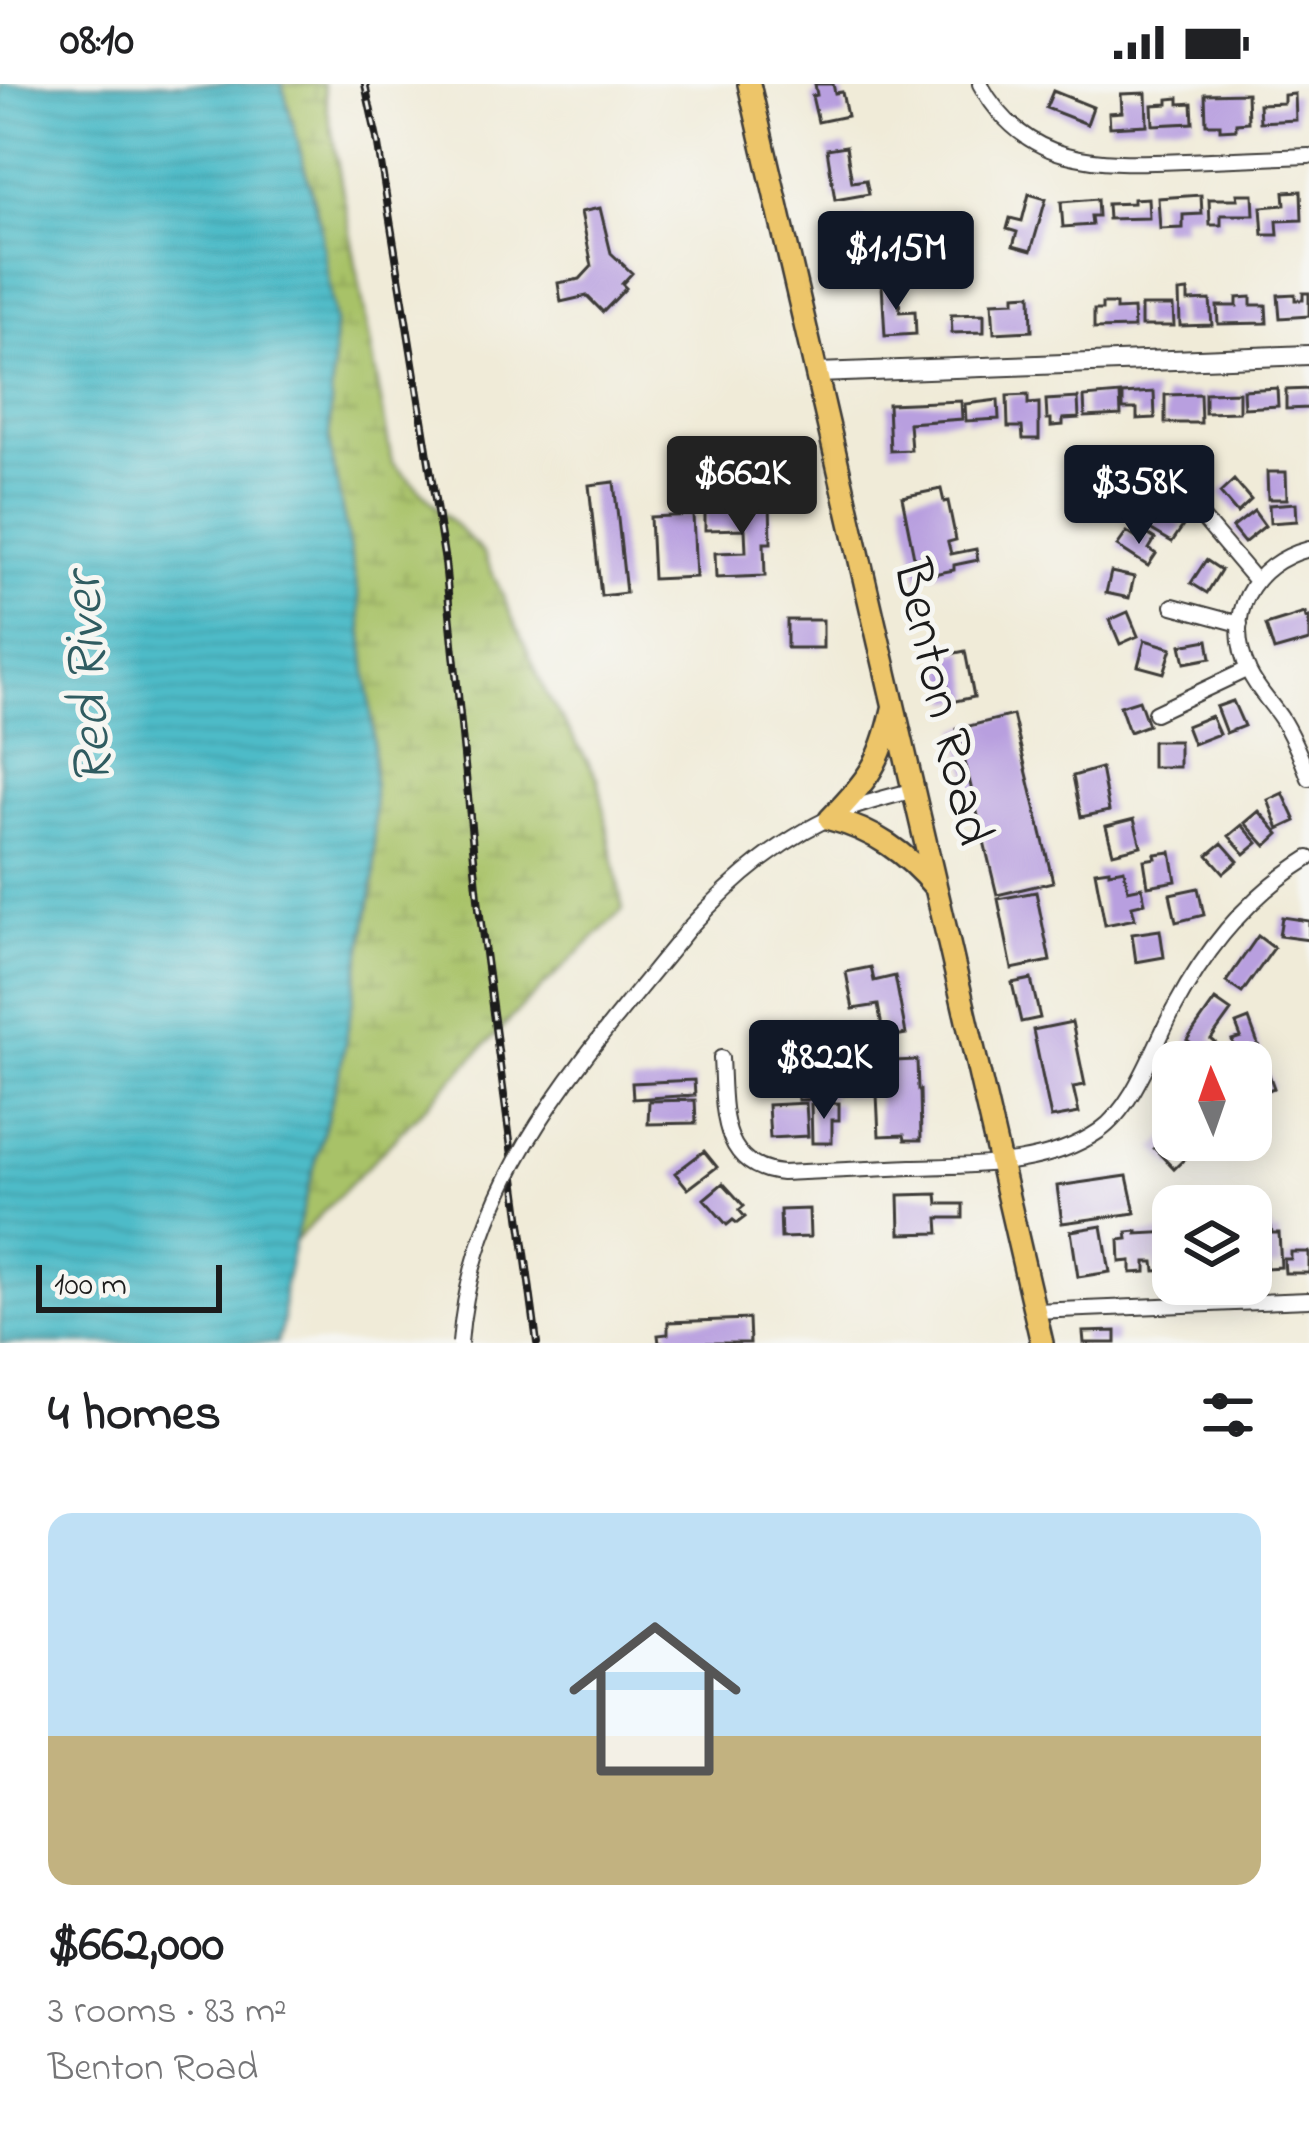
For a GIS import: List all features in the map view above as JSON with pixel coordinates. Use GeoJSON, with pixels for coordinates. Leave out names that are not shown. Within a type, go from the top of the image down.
{"type":"FeatureCollection","features":[{"type":"Feature","properties":{"kind":"main road","name":"Benton Road"},"geometry":{"type":"LineString","coordinates":[[749,84],[1042,1343]]}},
{"type":"Feature","properties":{"kind":"main road"},"geometry":{"type":"LineString","coordinates":[[894,704],[883,751],[862,787],[830,819],[896,848],[938,892]]}},
{"type":"Feature","properties":{"kind":"street"},"geometry":{"type":"LineString","coordinates":[[980,84],[993,106],[1019,132],[1081,160],[1309,156]]}},
{"type":"Feature","properties":{"kind":"street"},"geometry":{"type":"LineString","coordinates":[[817,373],[1309,355]]}},
{"type":"Feature","properties":{"kind":"street"},"geometry":{"type":"LineString","coordinates":[[1168,476],[1256,581]]}},
{"type":"Feature","properties":{"kind":"street"},"geometry":{"type":"LineString","coordinates":[[1309,549],[1276,562],[1256,581],[1242,608],[1240,624],[1248,670],[1285,725],[1309,778]]}},
{"type":"Feature","properties":{"kind":"street"},"geometry":{"type":"LineString","coordinates":[[1173,607],[1240,624]]}},
{"type":"Feature","properties":{"kind":"street"},"geometry":{"type":"LineString","coordinates":[[1156,713],[1248,670]]}},
{"type":"Feature","properties":{"kind":"street"},"geometry":{"type":"LineString","coordinates":[[460,1343],[479,1246],[492,1207],[524,1144],[576,1069],[689,928],[724,889],[793,838],[850,809],[914,790]]}},
{"type":"Feature","properties":{"kind":"street"},"geometry":{"type":"LineString","coordinates":[[721,1058],[726,1129],[744,1157],[763,1170],[1000,1164],[1060,1150],[1111,1120],[1216,943],[1248,906],[1309,858]]}},
{"type":"Feature","properties":{"kind":"street"},"geometry":{"type":"LineString","coordinates":[[1034,1311],[1309,1300]]}},
{"type":"Feature","properties":{"kind":"green space"},"geometry":{"type":"Polygon","coordinates":[[[282,84],[323,84],[392,462],[484,554],[547,695],[598,778],[623,910],[292,1244],[341,1066],[375,875],[359,597],[329,442],[335,323],[320,223],[282,84]]]}},
{"type":"Feature","properties":{"kind":"water","name":"Red River"},"geometry":{"type":"Polygon","coordinates":[[[0,84],[282,84],[320,223],[335,323],[329,442],[359,597],[373,731],[375,875],[341,1066],[294,1243],[277,1343],[0,1343],[0,84]]]}},
{"type":"Feature","properties":{"kind":"building"},"geometry":{"type":"Polygon","coordinates":[[[815,84],[833,84],[835,93],[842,92],[847,116],[818,122],[812,96],[817,95],[815,84]]]}},
{"type":"Feature","properties":{"kind":"building"},"geometry":{"type":"Polygon","coordinates":[[[1053,91],[1093,107],[1087,124],[1046,108],[1053,91]]]}},
{"type":"Feature","properties":{"kind":"building"},"geometry":{"type":"Polygon","coordinates":[[[1146,93],[1147,125],[1110,127],[1109,113],[1122,112],[1121,94],[1146,93]]]}},
{"type":"Feature","properties":{"kind":"building"},"geometry":{"type":"Polygon","coordinates":[[[1247,93],[1248,122],[1220,130],[1220,124],[1206,124],[1205,94],[1247,93]]]}},
{"type":"Feature","properties":{"kind":"building"},"geometry":{"type":"Polygon","coordinates":[[[1295,94],[1296,120],[1260,122],[1259,104],[1284,103],[1284,95],[1295,94]]]}},
{"type":"Feature","properties":{"kind":"building"},"geometry":{"type":"Polygon","coordinates":[[[1179,98],[1179,104],[1192,103],[1193,123],[1153,125],[1152,105],[1179,98]]]}},
{"type":"Feature","properties":{"kind":"building"},"geometry":{"type":"Polygon","coordinates":[[[846,146],[852,182],[866,180],[869,194],[835,200],[827,149],[846,146]]]}},
{"type":"Feature","properties":{"kind":"building"},"geometry":{"type":"Polygon","coordinates":[[[1301,191],[1302,220],[1277,221],[1278,235],[1263,235],[1261,207],[1285,205],[1284,192],[1301,191]]]}},
{"type":"Feature","properties":{"kind":"building"},"geometry":{"type":"Polygon","coordinates":[[[1029,194],[1046,199],[1031,251],[1013,246],[1017,232],[1007,229],[1010,218],[1022,221],[1029,194]]]}},
{"type":"Feature","properties":{"kind":"building"},"geometry":{"type":"Polygon","coordinates":[[[1237,194],[1253,194],[1254,215],[1221,215],[1221,225],[1210,225],[1209,199],[1238,199],[1237,194]]]}},
{"type":"Feature","properties":{"kind":"building"},"geometry":{"type":"Polygon","coordinates":[[[1201,195],[1202,214],[1183,215],[1183,228],[1160,229],[1158,198],[1201,195]]]}},
{"type":"Feature","properties":{"kind":"building"},"geometry":{"type":"Polygon","coordinates":[[[1148,198],[1149,218],[1108,219],[1107,204],[1148,198]]]}},
{"type":"Feature","properties":{"kind":"building"},"geometry":{"type":"Polygon","coordinates":[[[1097,199],[1098,216],[1091,216],[1092,225],[1063,227],[1061,202],[1097,199]]]}},
{"type":"Feature","properties":{"kind":"building"},"geometry":{"type":"Polygon","coordinates":[[[600,208],[611,253],[632,273],[622,284],[626,288],[603,312],[587,296],[561,302],[558,283],[580,279],[592,266],[581,212],[600,208]]]}},
{"type":"Feature","properties":{"kind":"building"},"geometry":{"type":"Polygon","coordinates":[[[864,217],[871,252],[884,249],[887,263],[855,270],[845,221],[864,217]]]}},
{"type":"Feature","properties":{"kind":"building"},"geometry":{"type":"Polygon","coordinates":[[[898,283],[900,312],[915,311],[916,334],[885,336],[882,284],[898,283]]]}},
{"type":"Feature","properties":{"kind":"building"},"geometry":{"type":"Polygon","coordinates":[[[1188,291],[1188,301],[1210,300],[1212,325],[1180,326],[1179,292],[1188,291]]]}},
{"type":"Feature","properties":{"kind":"building"},"geometry":{"type":"Polygon","coordinates":[[[1303,293],[1309,293],[1309,316],[1280,318],[1278,295],[1295,294],[1295,300],[1303,300],[1303,293]]]}},
{"type":"Feature","properties":{"kind":"building"},"geometry":{"type":"Polygon","coordinates":[[[1031,294],[1032,331],[994,333],[992,302],[1015,301],[1015,295],[1031,294]]]}},
{"type":"Feature","properties":{"kind":"building"},"geometry":{"type":"Polygon","coordinates":[[[1251,297],[1251,305],[1266,305],[1267,323],[1218,324],[1217,306],[1237,306],[1237,298],[1251,297]]]}},
{"type":"Feature","properties":{"kind":"building"},"geometry":{"type":"Polygon","coordinates":[[[1102,304],[1116,304],[1116,310],[1133,309],[1134,328],[1094,329],[1094,310],[1102,310],[1102,304]]]}},
{"type":"Feature","properties":{"kind":"building"},"geometry":{"type":"Polygon","coordinates":[[[1141,306],[1173,306],[1174,326],[1141,326],[1141,306]]]}},
{"type":"Feature","properties":{"kind":"building"},"geometry":{"type":"Polygon","coordinates":[[[984,314],[984,332],[952,333],[951,315],[984,314]]]}},
{"type":"Feature","properties":{"kind":"building"},"geometry":{"type":"Polygon","coordinates":[[[1277,388],[1278,406],[1244,408],[1243,390],[1277,388]]]}},
{"type":"Feature","properties":{"kind":"building"},"geometry":{"type":"Polygon","coordinates":[[[1309,389],[1309,408],[1286,409],[1286,390],[1309,389]]]}},
{"type":"Feature","properties":{"kind":"building"},"geometry":{"type":"Polygon","coordinates":[[[1154,392],[1155,418],[1137,419],[1137,409],[1123,409],[1123,394],[1154,392]]]}},
{"type":"Feature","properties":{"kind":"building"},"geometry":{"type":"Polygon","coordinates":[[[1239,392],[1239,412],[1205,413],[1205,393],[1239,392]]]}},
{"type":"Feature","properties":{"kind":"building"},"geometry":{"type":"Polygon","coordinates":[[[1120,394],[1121,415],[1085,417],[1084,397],[1120,394]]]}},
{"type":"Feature","properties":{"kind":"building"},"geometry":{"type":"Polygon","coordinates":[[[1200,394],[1201,423],[1165,423],[1165,395],[1200,394]]]}},
{"type":"Feature","properties":{"kind":"building"},"geometry":{"type":"Polygon","coordinates":[[[1028,395],[1028,404],[1039,403],[1039,439],[1023,439],[1022,427],[1008,427],[1007,396],[1028,395]]]}},
{"type":"Feature","properties":{"kind":"building"},"geometry":{"type":"Polygon","coordinates":[[[1078,398],[1079,418],[1051,426],[1046,400],[1078,398]]]}},
{"type":"Feature","properties":{"kind":"building"},"geometry":{"type":"Polygon","coordinates":[[[998,400],[999,419],[966,421],[965,404],[998,400]]]}},
{"type":"Feature","properties":{"kind":"building"},"geometry":{"type":"Polygon","coordinates":[[[961,401],[962,419],[909,423],[911,450],[890,451],[888,404],[961,401]]]}},
{"type":"Feature","properties":{"kind":"building"},"geometry":{"type":"Polygon","coordinates":[[[1267,472],[1286,472],[1287,499],[1268,499],[1267,472]]]}},
{"type":"Feature","properties":{"kind":"building"},"geometry":{"type":"Polygon","coordinates":[[[1145,479],[1146,506],[1127,507],[1125,480],[1145,479]]]}},
{"type":"Feature","properties":{"kind":"building"},"geometry":{"type":"Polygon","coordinates":[[[1234,480],[1251,500],[1237,513],[1220,493],[1234,480]]]}},
{"type":"Feature","properties":{"kind":"building"},"geometry":{"type":"Polygon","coordinates":[[[614,482],[626,593],[601,596],[589,485],[614,482]]]}},
{"type":"Feature","properties":{"kind":"building"},"geometry":{"type":"Polygon","coordinates":[[[941,489],[956,540],[948,542],[951,554],[976,549],[978,560],[918,577],[902,497],[941,489]]]}},
{"type":"Feature","properties":{"kind":"building"},"geometry":{"type":"Polygon","coordinates":[[[746,502],[770,502],[771,543],[764,543],[765,576],[716,578],[715,553],[746,552],[745,529],[705,530],[705,505],[736,504],[737,513],[746,512],[746,502]]]}},
{"type":"Feature","properties":{"kind":"building"},"geometry":{"type":"Polygon","coordinates":[[[1296,503],[1297,521],[1270,523],[1269,505],[1296,503]]]}},
{"type":"Feature","properties":{"kind":"building"},"geometry":{"type":"Polygon","coordinates":[[[1254,511],[1265,526],[1244,543],[1232,528],[1254,511]]]}},
{"type":"Feature","properties":{"kind":"building"},"geometry":{"type":"Polygon","coordinates":[[[1161,512],[1183,526],[1172,542],[1150,529],[1161,512]]]}},
{"type":"Feature","properties":{"kind":"building"},"geometry":{"type":"Polygon","coordinates":[[[693,515],[696,577],[653,579],[650,517],[693,515]]]}},
{"type":"Feature","properties":{"kind":"building"},"geometry":{"type":"Polygon","coordinates":[[[1141,530],[1155,539],[1149,549],[1156,554],[1148,566],[1117,546],[1127,532],[1136,538],[1141,530]]]}},
{"type":"Feature","properties":{"kind":"building"},"geometry":{"type":"Polygon","coordinates":[[[1206,560],[1221,570],[1207,593],[1191,583],[1206,560]]]}},
{"type":"Feature","properties":{"kind":"building"},"geometry":{"type":"Polygon","coordinates":[[[1111,572],[1134,577],[1129,598],[1106,593],[1111,572]]]}},
{"type":"Feature","properties":{"kind":"building"},"geometry":{"type":"Polygon","coordinates":[[[1128,612],[1138,636],[1120,644],[1110,620],[1128,612]]]}},
{"type":"Feature","properties":{"kind":"building"},"geometry":{"type":"Polygon","coordinates":[[[1305,613],[1309,641],[1274,651],[1266,625],[1305,613]]]}},
{"type":"Feature","properties":{"kind":"building"},"geometry":{"type":"Polygon","coordinates":[[[787,620],[823,620],[823,648],[787,648],[787,620]]]}},
{"type":"Feature","properties":{"kind":"building"},"geometry":{"type":"Polygon","coordinates":[[[1145,640],[1172,648],[1164,673],[1138,666],[1145,640]]]}},
{"type":"Feature","properties":{"kind":"building"},"geometry":{"type":"Polygon","coordinates":[[[1208,640],[1211,658],[1185,663],[1181,645],[1208,640]]]}},
{"type":"Feature","properties":{"kind":"building"},"geometry":{"type":"Polygon","coordinates":[[[965,651],[974,697],[951,702],[941,656],[965,651]]]}},
{"type":"Feature","properties":{"kind":"building"},"geometry":{"type":"Polygon","coordinates":[[[1139,700],[1148,725],[1129,732],[1120,706],[1139,700]]]}},
{"type":"Feature","properties":{"kind":"building"},"geometry":{"type":"Polygon","coordinates":[[[1233,701],[1244,726],[1226,733],[1216,707],[1233,701]]]}},
{"type":"Feature","properties":{"kind":"building"},"geometry":{"type":"Polygon","coordinates":[[[1013,715],[1053,882],[997,895],[957,729],[1013,715]]]}},
{"type":"Feature","properties":{"kind":"building"},"geometry":{"type":"Polygon","coordinates":[[[1211,716],[1219,734],[1193,744],[1186,726],[1211,716]]]}},
{"type":"Feature","properties":{"kind":"building"},"geometry":{"type":"Polygon","coordinates":[[[1152,741],[1179,741],[1179,767],[1152,767],[1152,741]]]}},
{"type":"Feature","properties":{"kind":"building"},"geometry":{"type":"Polygon","coordinates":[[[1101,768],[1109,811],[1081,817],[1073,776],[1101,768]]]}},
{"type":"Feature","properties":{"kind":"building"},"geometry":{"type":"Polygon","coordinates":[[[1283,793],[1296,821],[1279,829],[1268,800],[1283,793]]]}},
{"type":"Feature","properties":{"kind":"building"},"geometry":{"type":"Polygon","coordinates":[[[1259,811],[1279,834],[1266,846],[1245,823],[1259,811]]]}},
{"type":"Feature","properties":{"kind":"building"},"geometry":{"type":"Polygon","coordinates":[[[1134,819],[1141,846],[1113,853],[1106,826],[1134,819]]]}},
{"type":"Feature","properties":{"kind":"building"},"geometry":{"type":"Polygon","coordinates":[[[1242,825],[1258,843],[1245,854],[1229,836],[1242,825]]]}},
{"type":"Feature","properties":{"kind":"building"},"geometry":{"type":"Polygon","coordinates":[[[1222,843],[1238,861],[1224,873],[1208,855],[1222,843]]]}},
{"type":"Feature","properties":{"kind":"building"},"geometry":{"type":"Polygon","coordinates":[[[1171,852],[1176,881],[1148,886],[1144,860],[1171,852]]]}},
{"type":"Feature","properties":{"kind":"building"},"geometry":{"type":"Polygon","coordinates":[[[1124,869],[1128,890],[1142,887],[1145,903],[1132,906],[1135,919],[1105,925],[1095,871],[1124,869]]]}},
{"type":"Feature","properties":{"kind":"building"},"geometry":{"type":"Polygon","coordinates":[[[1198,888],[1204,915],[1176,922],[1170,894],[1198,888]]]}},
{"type":"Feature","properties":{"kind":"building"},"geometry":{"type":"Polygon","coordinates":[[[1036,892],[1050,961],[1012,969],[998,899],[1036,892]]]}},
{"type":"Feature","properties":{"kind":"building"},"geometry":{"type":"Polygon","coordinates":[[[1282,917],[1309,921],[1309,940],[1279,936],[1282,917]]]}},
{"type":"Feature","properties":{"kind":"building"},"geometry":{"type":"Polygon","coordinates":[[[1160,930],[1164,957],[1136,962],[1132,934],[1160,930]]]}},
{"type":"Feature","properties":{"kind":"building"},"geometry":{"type":"Polygon","coordinates":[[[1258,936],[1274,948],[1242,993],[1226,982],[1258,936]]]}},
{"type":"Feature","properties":{"kind":"building"},"geometry":{"type":"Polygon","coordinates":[[[871,967],[874,981],[895,976],[906,1034],[884,1038],[878,1005],[853,1009],[846,972],[871,967]]]}},
{"type":"Feature","properties":{"kind":"building"},"geometry":{"type":"Polygon","coordinates":[[[1031,979],[1040,1018],[1021,1022],[1012,983],[1031,979]]]}},
{"type":"Feature","properties":{"kind":"building"},"geometry":{"type":"Polygon","coordinates":[[[1215,1000],[1231,1011],[1214,1041],[1187,1040],[1215,1000]]]}},
{"type":"Feature","properties":{"kind":"building"},"geometry":{"type":"Polygon","coordinates":[[[1249,1019],[1257,1041],[1232,1041],[1241,1037],[1236,1024],[1249,1019]]]}},
{"type":"Feature","properties":{"kind":"building"},"geometry":{"type":"Polygon","coordinates":[[[1072,1022],[1085,1085],[1073,1087],[1079,1113],[1051,1118],[1033,1030],[1072,1022]]]}},
{"type":"Feature","properties":{"kind":"building"},"geometry":{"type":"Polygon","coordinates":[[[917,1060],[921,1140],[879,1136],[877,1094],[844,1095],[843,1063],[917,1060]]]}},
{"type":"Feature","properties":{"kind":"building"},"geometry":{"type":"Polygon","coordinates":[[[694,1080],[695,1095],[633,1099],[632,1083],[694,1080]]]}},
{"type":"Feature","properties":{"kind":"building"},"geometry":{"type":"Polygon","coordinates":[[[831,1086],[832,1098],[798,1100],[797,1087],[831,1086]]]}},
{"type":"Feature","properties":{"kind":"building"},"geometry":{"type":"Polygon","coordinates":[[[695,1100],[696,1123],[648,1124],[649,1101],[695,1100]]]}},
{"type":"Feature","properties":{"kind":"building"},"geometry":{"type":"Polygon","coordinates":[[[806,1103],[808,1136],[770,1138],[768,1105],[806,1103]]]}},
{"type":"Feature","properties":{"kind":"building"},"geometry":{"type":"Polygon","coordinates":[[[839,1103],[839,1120],[832,1120],[832,1143],[812,1143],[811,1104],[839,1103]]]}},
{"type":"Feature","properties":{"kind":"building"},"geometry":{"type":"Polygon","coordinates":[[[704,1151],[717,1167],[688,1189],[675,1173],[704,1151]]]}},
{"type":"Feature","properties":{"kind":"building"},"geometry":{"type":"Polygon","coordinates":[[[1127,1176],[1135,1213],[1062,1223],[1057,1186],[1127,1176]]]}},
{"type":"Feature","properties":{"kind":"building"},"geometry":{"type":"Polygon","coordinates":[[[723,1183],[744,1206],[739,1210],[745,1217],[737,1223],[733,1220],[727,1225],[704,1199],[723,1183]]]}},
{"type":"Feature","properties":{"kind":"building"},"geometry":{"type":"Polygon","coordinates":[[[937,1194],[938,1204],[963,1204],[963,1218],[938,1218],[939,1233],[900,1234],[899,1195],[937,1194]]]}},
{"type":"Feature","properties":{"kind":"building"},"geometry":{"type":"Polygon","coordinates":[[[809,1209],[810,1237],[781,1238],[780,1210],[809,1209]]]}},
{"type":"Feature","properties":{"kind":"building"},"geometry":{"type":"Polygon","coordinates":[[[1102,1226],[1110,1272],[1078,1277],[1071,1231],[1102,1226]]]}},
{"type":"Feature","properties":{"kind":"building"},"geometry":{"type":"Polygon","coordinates":[[[1127,1232],[1152,1233],[1152,1262],[1146,1262],[1146,1272],[1131,1273],[1131,1261],[1120,1262],[1119,1240],[1128,1239],[1127,1232]]]}},
{"type":"Feature","properties":{"kind":"building"},"geometry":{"type":"Polygon","coordinates":[[[1272,1233],[1279,1233],[1281,1267],[1272,1268],[1272,1233]]]}},
{"type":"Feature","properties":{"kind":"building"},"geometry":{"type":"Polygon","coordinates":[[[1291,1252],[1309,1252],[1309,1273],[1285,1273],[1284,1259],[1291,1259],[1291,1252]]]}},
{"type":"Feature","properties":{"kind":"building"},"geometry":{"type":"Polygon","coordinates":[[[749,1319],[750,1343],[659,1343],[658,1335],[668,1334],[668,1322],[749,1319]]]}},
{"type":"Feature","properties":{"kind":"building"},"geometry":{"type":"Polygon","coordinates":[[[1116,1331],[1116,1343],[1084,1343],[1083,1332],[1116,1331]]]}},
{"type":"Feature","properties":{"kind":"railway"},"geometry":{"type":"LineString","coordinates":[[365,84],[445,562],[479,908],[537,1343]]}}]}
